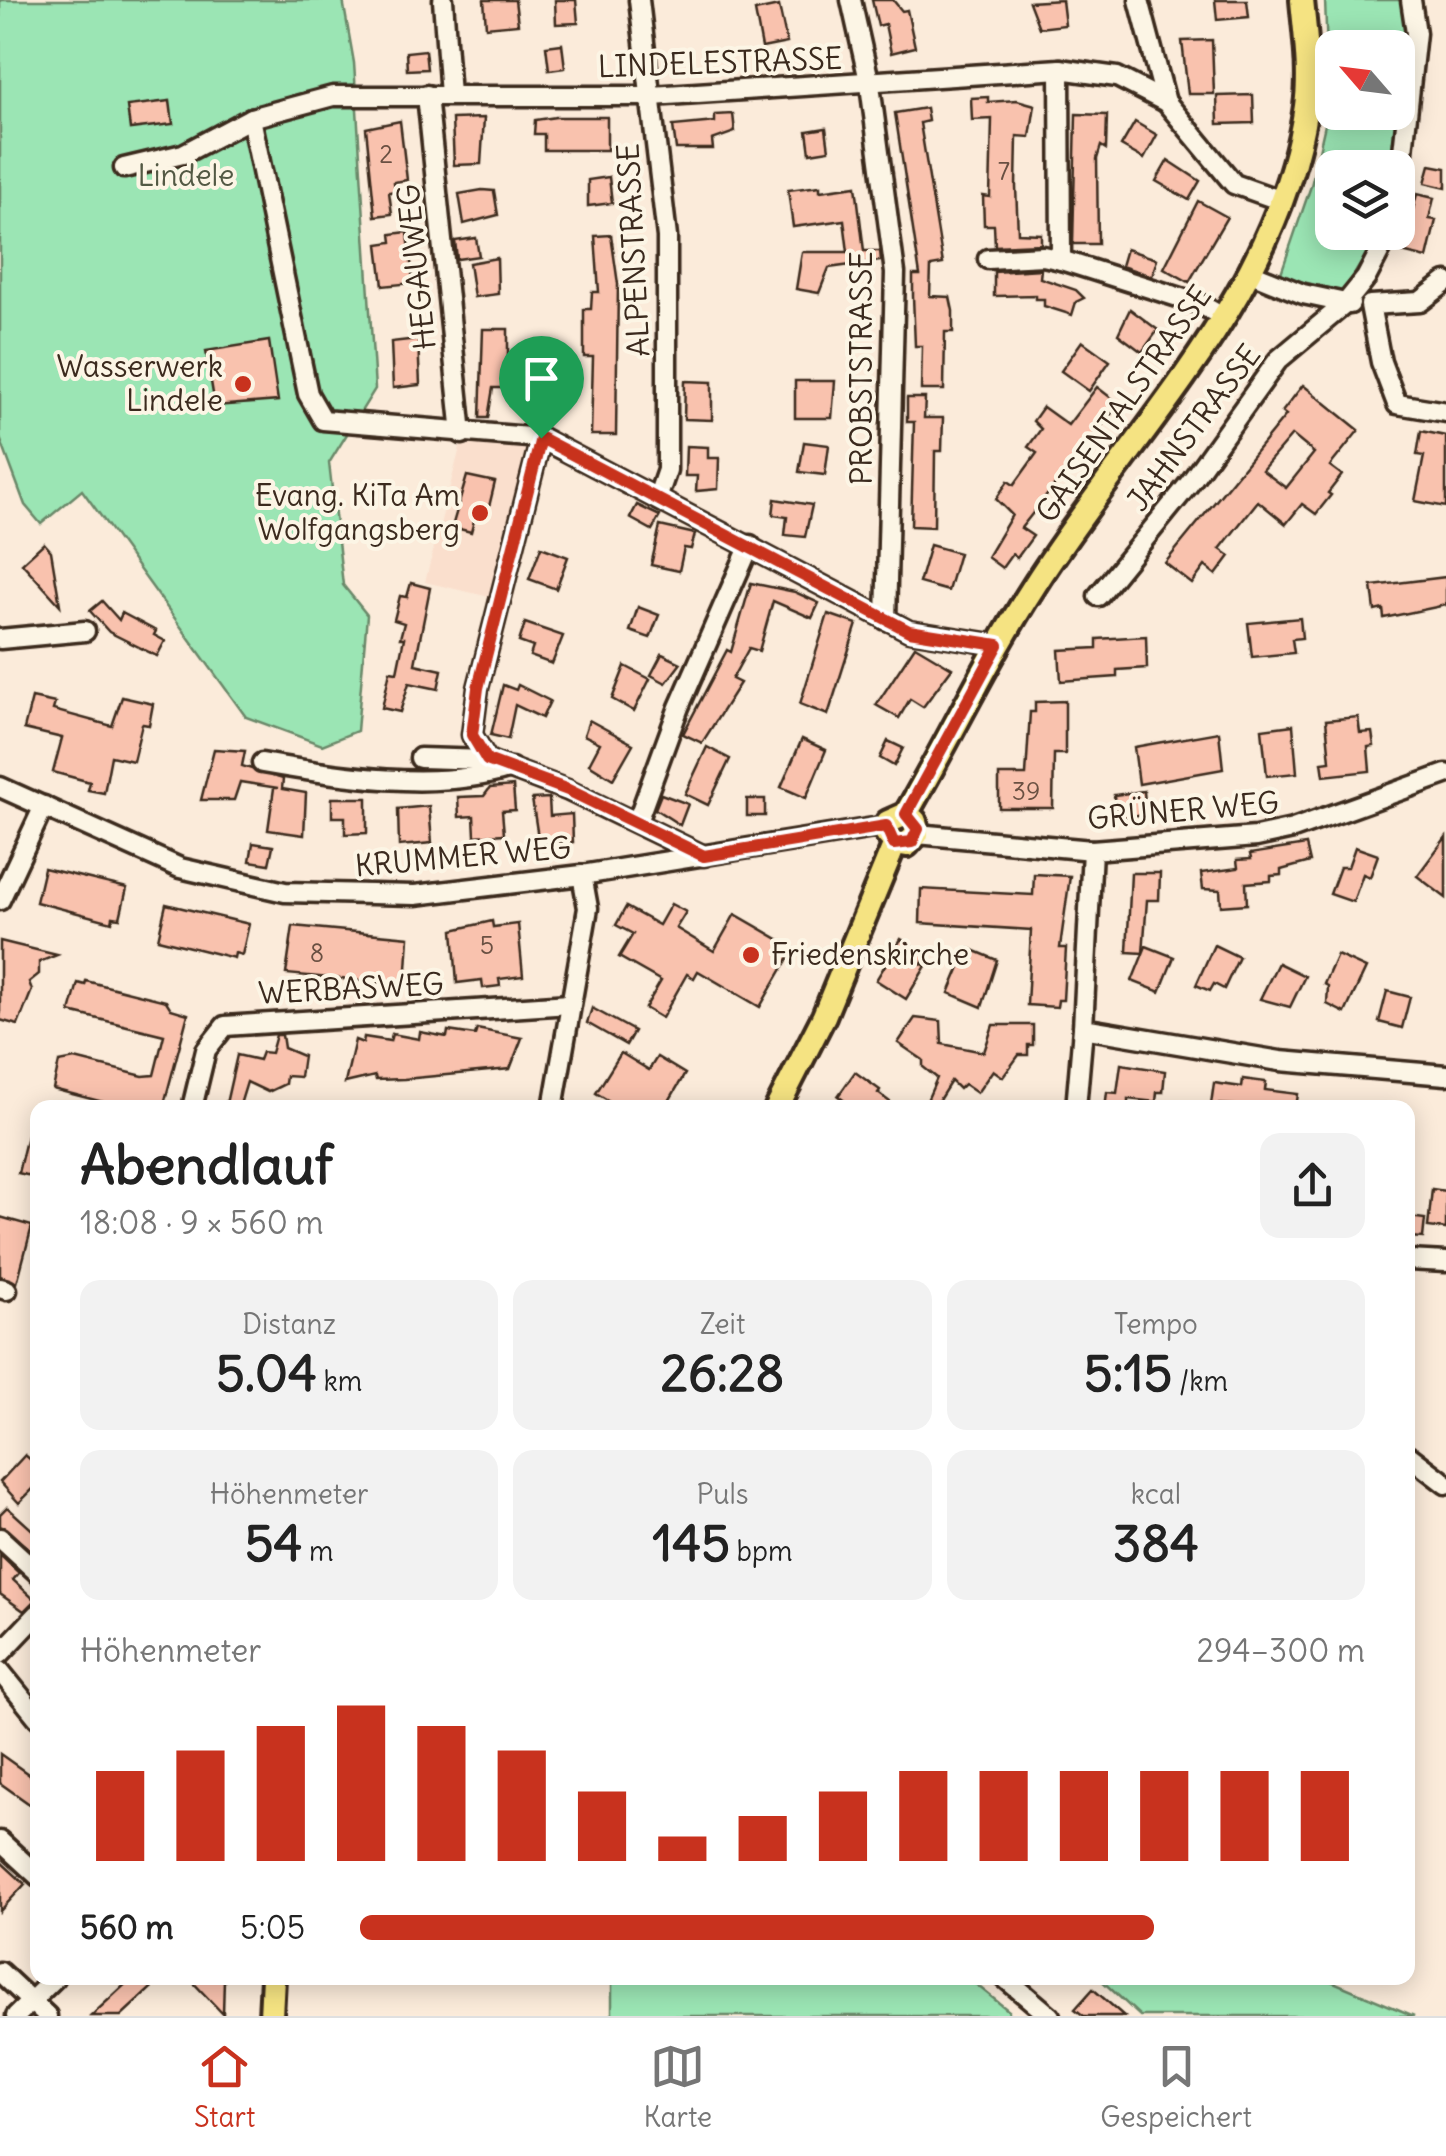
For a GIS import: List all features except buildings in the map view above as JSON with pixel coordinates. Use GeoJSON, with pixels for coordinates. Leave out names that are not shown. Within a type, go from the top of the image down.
{"type":"FeatureCollection","features":[{"type":"Feature","properties":{"kind":"main road","name":"GAISENTALSTRASSE"},"geometry":{"type":"LineString","coordinates":[[781,1100],[824,1016],[901,829],[998,645],[1110,473],[1223,317],[1250,272],[1282,201],[1306,103],[1302,0]]}},
{"type":"Feature","properties":{"kind":"main road"},"geometry":{"type":"LineString","coordinates":[[271,2016],[273,1985]]}},
{"type":"Feature","properties":{"kind":"street"},"geometry":{"type":"LineString","coordinates":[[443,0],[450,95]]}},
{"type":"Feature","properties":{"kind":"street","name":"ALPENSTRASSE"},"geometry":{"type":"LineString","coordinates":[[639,0],[667,237],[667,470],[658,496]]}},
{"type":"Feature","properties":{"kind":"street","name":"PROBSTSTRASSE"},"geometry":{"type":"LineString","coordinates":[[851,0],[870,84],[895,273],[886,620]]}},
{"type":"Feature","properties":{"kind":"street"},"geometry":{"type":"LineString","coordinates":[[1139,0],[1166,102]]}},
{"type":"Feature","properties":{"kind":"street"},"geometry":{"type":"LineString","coordinates":[[1403,150],[1416,33],[1411,0]]}},
{"type":"Feature","properties":{"kind":"street"},"geometry":{"type":"LineString","coordinates":[[1060,69],[1061,260]]}},
{"type":"Feature","properties":{"kind":"street","name":"LINDELESTRASSE"},"geometry":{"type":"LineString","coordinates":[[124,168],[183,154],[251,118],[333,96],[652,96],[1060,69],[1117,78],[1166,102],[1234,184],[1282,201]]}},
{"type":"Feature","properties":{"kind":"street","name":"HEGAUWEG"},"geometry":{"type":"LineString","coordinates":[[426,95],[462,434]]}},
{"type":"Feature","properties":{"kind":"street"},"geometry":{"type":"LineString","coordinates":[[251,118],[308,394],[323,420],[541,438],[909,631],[998,645]]}},
{"type":"Feature","properties":{"kind":"street","name":"JAHNSTRASSE"},"geometry":{"type":"LineString","coordinates":[[1098,596],[1189,484],[1278,360],[1345,304],[1366,278],[1381,250]]}},
{"type":"Feature","properties":{"kind":"street"},"geometry":{"type":"LineString","coordinates":[[988,259],[1043,256],[1061,260],[1200,304],[1223,317]]}},
{"type":"Feature","properties":{"kind":"street"},"geometry":{"type":"LineString","coordinates":[[1250,272],[1303,294],[1345,304],[1420,302],[1446,282]]}},
{"type":"Feature","properties":{"kind":"street"},"geometry":{"type":"LineString","coordinates":[[1370,305],[1382,362],[1397,404],[1446,412]]}},
{"type":"Feature","properties":{"kind":"street"},"geometry":{"type":"LineString","coordinates":[[487,760],[472,735],[478,688],[541,438]]}},
{"type":"Feature","properties":{"kind":"street"},"geometry":{"type":"LineString","coordinates":[[638,822],[679,707],[750,545]]}},
{"type":"Feature","properties":{"kind":"street"},"geometry":{"type":"LineString","coordinates":[[0,638],[85,631]]}},
{"type":"Feature","properties":{"kind":"street"},"geometry":{"type":"LineString","coordinates":[[420,758],[487,760],[511,768],[638,822],[704,856]]}},
{"type":"Feature","properties":{"kind":"street"},"geometry":{"type":"LineString","coordinates":[[262,763],[336,776],[487,776],[511,768]]}},
{"type":"Feature","properties":{"kind":"street","name":"GRÜNER WEG"},"geometry":{"type":"LineString","coordinates":[[901,829],[1092,850],[1238,839],[1292,829],[1446,774]]}},
{"type":"Feature","properties":{"kind":"street","name":"KRUMMER WEG"},"geometry":{"type":"LineString","coordinates":[[0,786],[180,868],[285,892],[415,894],[582,875],[901,829]]}},
{"type":"Feature","properties":{"kind":"street"},"geometry":{"type":"LineString","coordinates":[[0,900],[44,806]]}},
{"type":"Feature","properties":{"kind":"street"},"geometry":{"type":"LineString","coordinates":[[1077,1100],[1092,850]]}},
{"type":"Feature","properties":{"kind":"street"},"geometry":{"type":"LineString","coordinates":[[555,1100],[588,908],[582,875]]}},
{"type":"Feature","properties":{"kind":"street","name":"WERBASWEG"},"geometry":{"type":"LineString","coordinates":[[194,1100],[206,1050],[225,1026],[252,1021],[570,1004]]}},
{"type":"Feature","properties":{"kind":"street"},"geometry":{"type":"LineString","coordinates":[[1083,1028],[1280,1061],[1446,1075]]}},
{"type":"Feature","properties":{"kind":"street"},"geometry":{"type":"LineString","coordinates":[[1415,1260],[1446,1262]]}},
{"type":"Feature","properties":{"kind":"street"},"geometry":{"type":"LineString","coordinates":[[1415,1460],[1446,1484]]}},
{"type":"Feature","properties":{"kind":"street"},"geometry":{"type":"LineString","coordinates":[[0,1538],[30,1566]]}},
{"type":"Feature","properties":{"kind":"street"},"geometry":{"type":"LineString","coordinates":[[0,1654],[30,1622]]}},
{"type":"Feature","properties":{"kind":"street"},"geometry":{"type":"LineString","coordinates":[[0,1671],[30,1708]]}},
{"type":"Feature","properties":{"kind":"street"},"geometry":{"type":"LineString","coordinates":[[0,1840],[30,1868]]}},
{"type":"Feature","properties":{"kind":"street"},"geometry":{"type":"LineString","coordinates":[[0,1972],[47,2016]]}},
{"type":"Feature","properties":{"kind":"street"},"geometry":{"type":"LineString","coordinates":[[16,2016],[48,1985]]}},
{"type":"Feature","properties":{"kind":"street"},"geometry":{"type":"LineString","coordinates":[[1012,1985],[1040,2013]]}},
{"type":"Feature","properties":{"kind":"shaded area","name":"Evang. KiTa Am Wolfgangsberg"},"geometry":{"type":"Polygon","coordinates":[[[462,440],[535,443],[494,598],[425,582],[462,440]]]}},
{"type":"Feature","properties":{"kind":"green space","name":"Lindele"},"geometry":{"type":"Polygon","coordinates":[[[0,0],[343,0],[354,63],[375,389],[329,463],[343,585],[367,615],[357,731],[322,745],[246,717],[82,490],[41,524],[25,505],[0,438],[0,0]]]}},
{"type":"Feature","properties":{"kind":"green space"},"geometry":{"type":"Polygon","coordinates":[[[1325,0],[1407,0],[1406,30],[1326,30],[1325,0]]]}},
{"type":"Feature","properties":{"kind":"green space"},"geometry":{"type":"Polygon","coordinates":[[[1324,130],[1400,130],[1397,150],[1319,150],[1324,130]]]}},
{"type":"Feature","properties":{"kind":"green space"},"geometry":{"type":"Polygon","coordinates":[[[1315,168],[1315,250],[1369,250],[1343,292],[1280,276],[1315,168]]]}},
{"type":"Feature","properties":{"kind":"green space"},"geometry":{"type":"Polygon","coordinates":[[[612,1985],[977,1985],[1009,2011],[1008,2016],[612,2016],[612,1985]]]}},
{"type":"Feature","properties":{"kind":"green space"},"geometry":{"type":"Polygon","coordinates":[[[1107,1985],[1341,1985],[1414,2016],[1140,2016],[1107,1985]]]}},
{"type":"Feature","properties":{"kind":"place","name":"Wasserwerk Lindele"},"geometry":{"type":"Point","coordinates":[243,384]}},
{"type":"Feature","properties":{"kind":"place","name":"Evang. KiTa Am Wolfgangsberg"},"geometry":{"type":"Point","coordinates":[480,513]}},
{"type":"Feature","properties":{"kind":"place","name":"Friedenskirche"},"geometry":{"type":"Point","coordinates":[751,955]}},
{"type":"Feature","properties":{"kind":"route"},"geometry":{"type":"LineString","coordinates":[[541,438],[909,631],[984,639],[998,645],[906,814],[918,829],[912,842],[894,844],[886,826],[704,856],[568,790],[487,760],[472,735],[478,688],[541,438]]}}]}
